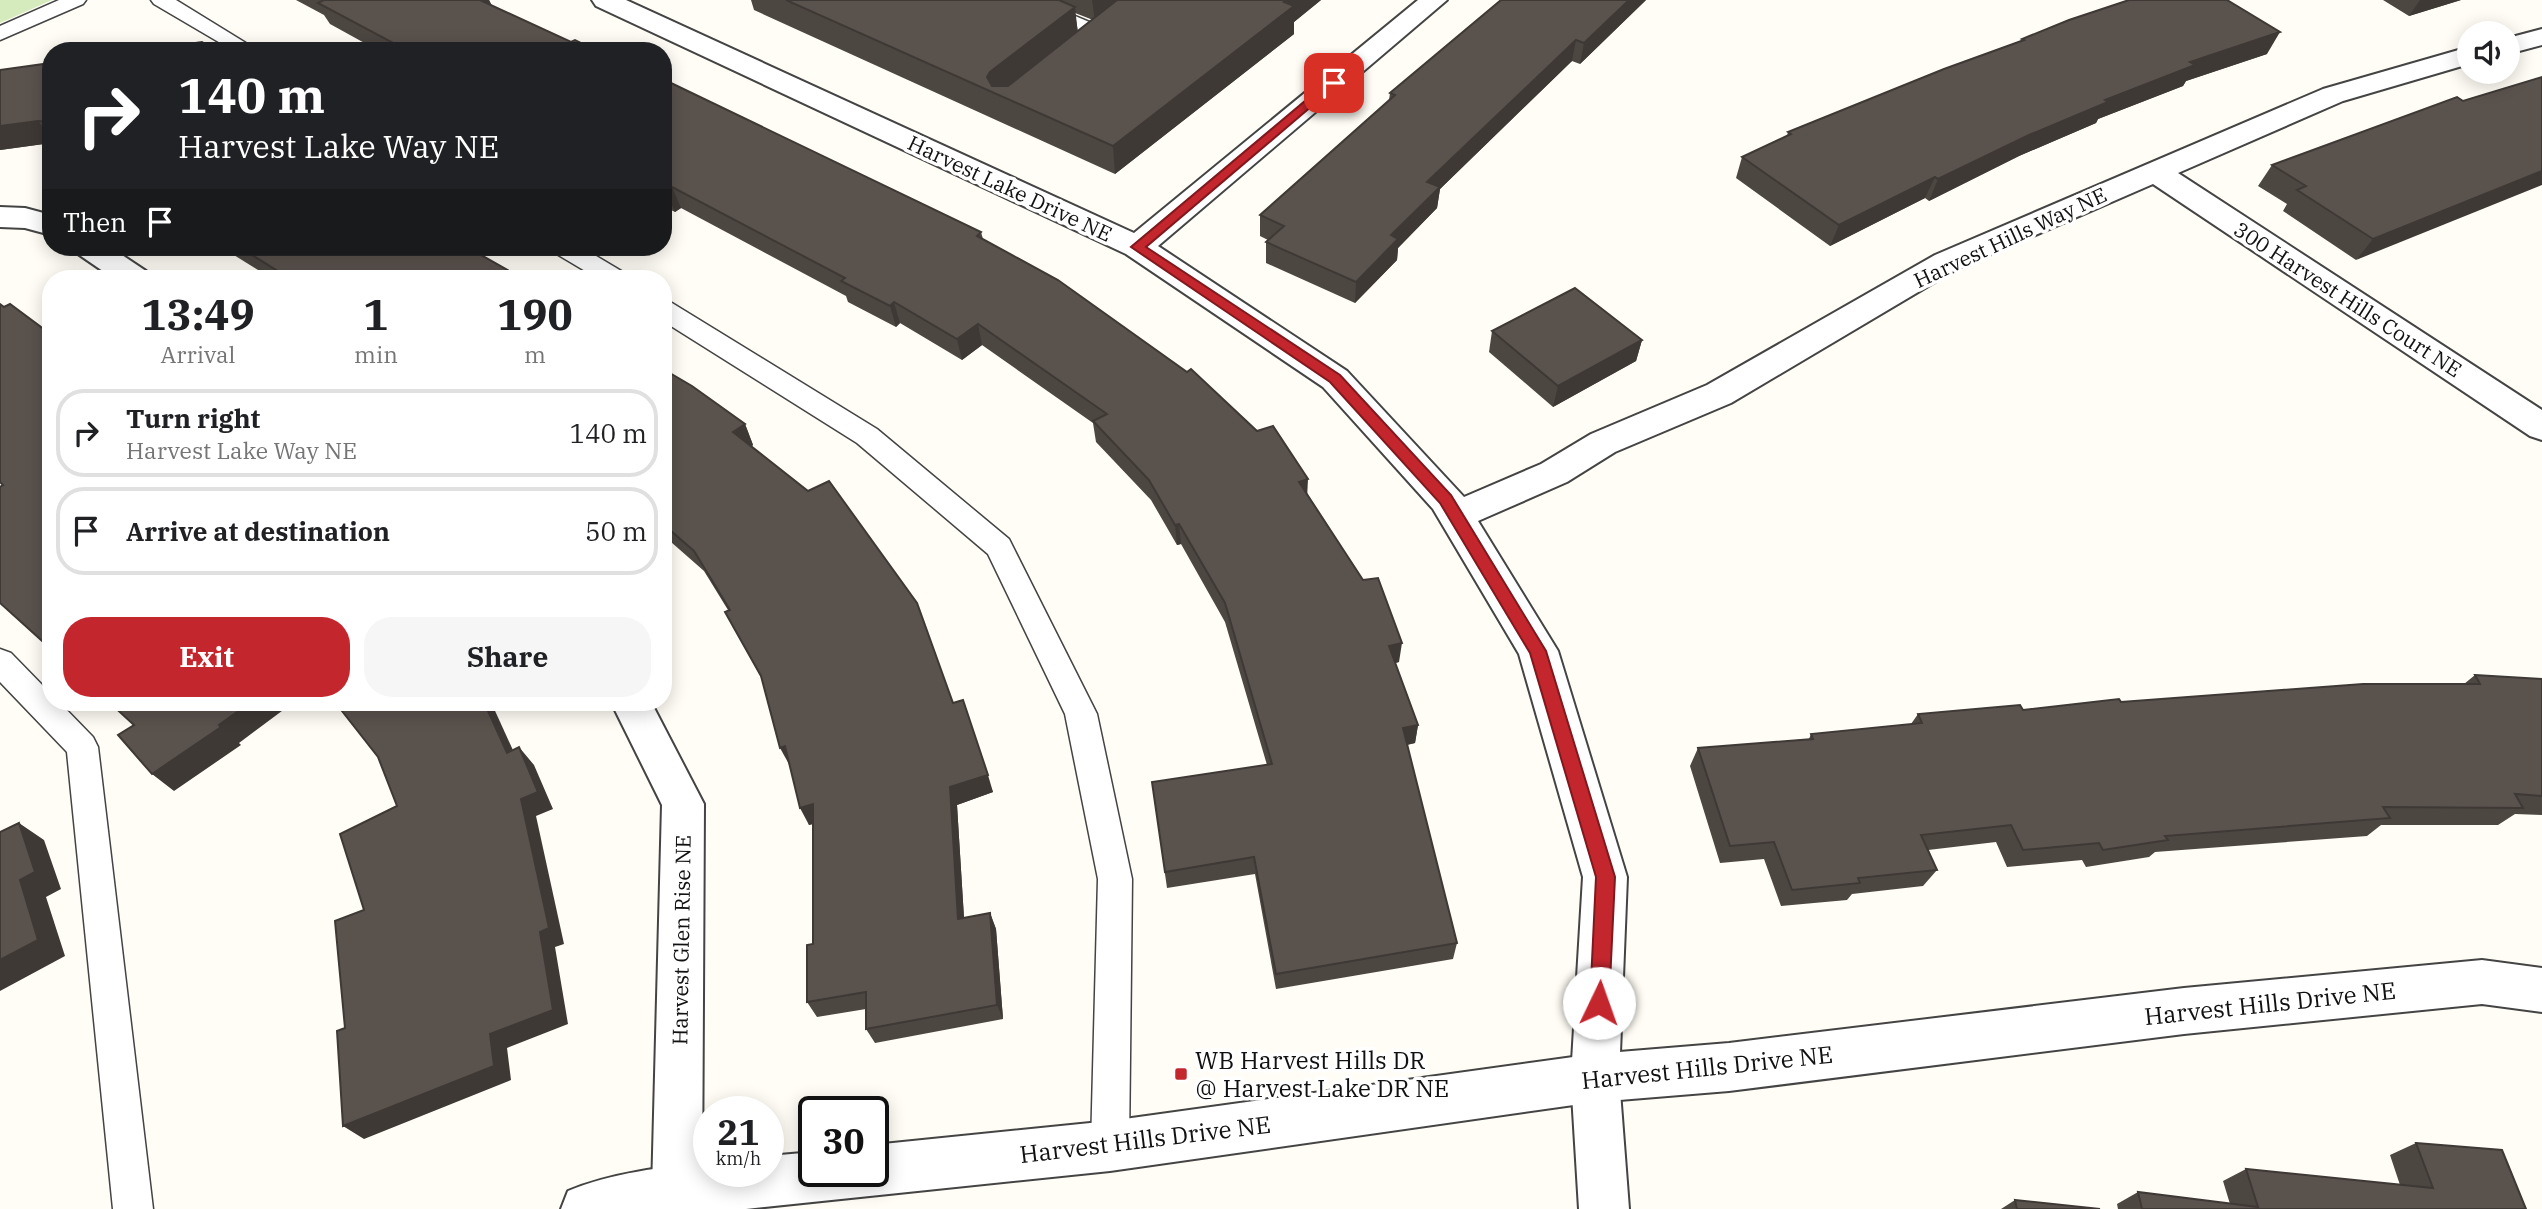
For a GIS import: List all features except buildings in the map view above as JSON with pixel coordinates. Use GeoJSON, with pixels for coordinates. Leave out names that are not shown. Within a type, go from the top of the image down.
{"type":"FeatureCollection","features":[{"type":"Feature","properties":{"kind":"street","name":"Harvest Lake Drive NE"},"geometry":{"type":"LineString","coordinates":[[605,0],[1137,247],[1335,379],[1446,499],[1538,651],[1605,877],[1595,1078],[1604,1209]]}},
{"type":"Feature","properties":{"kind":"street"},"geometry":{"type":"LineString","coordinates":[[1137,247],[1172,215],[1434,0]]}},
{"type":"Feature","properties":{"kind":"street"},"geometry":{"type":"LineString","coordinates":[[2520,43],[2542,37]]}},
{"type":"Feature","properties":{"kind":"street","name":"Harvest Hills Way NE"},"geometry":{"type":"LineString","coordinates":[[1455,515],[1554,473],[1603,443],[1719,394],[1946,262],[2333,95],[2457,59]]}},
{"type":"Feature","properties":{"kind":"street","name":"300 Harvest Hills Court NE"},"geometry":{"type":"LineString","coordinates":[[2154,171],[2542,427]]}},
{"type":"Feature","properties":{"kind":"street"},"geometry":{"type":"LineString","coordinates":[[0,217],[26,218],[42,222]]}},
{"type":"Feature","properties":{"kind":"street"},"geometry":{"type":"LineString","coordinates":[[102,256],[123,270]]}},
{"type":"Feature","properties":{"kind":"street","name":"Harvest Glen Rise NE"},"geometry":{"type":"LineString","coordinates":[[636,711],[682,804],[677,1191]]}},
{"type":"Feature","properties":{"kind":"street","name":"Harvest Hills Drive NE"},"geometry":{"type":"LineString","coordinates":[[889,1169],[1111,1146],[1595,1078],[1729,1067],[2184,1010],[2482,982],[2542,990]]}},
{"type":"Feature","properties":{"kind":"street","name":"Harvest Hills Drive NE"},"geometry":{"type":"LineString","coordinates":[[586,1209],[677,1191],[798,1179]]}},
{"type":"Feature","properties":{"kind":"lane"},"geometry":{"type":"LineString","coordinates":[[0,34],[76,0]]}},
{"type":"Feature","properties":{"kind":"lane"},"geometry":{"type":"LineString","coordinates":[[161,0],[233,42]]}},
{"type":"Feature","properties":{"kind":"lane"},"geometry":{"type":"LineString","coordinates":[[1018,0],[1099,33]]}},
{"type":"Feature","properties":{"kind":"lane"},"geometry":{"type":"LineString","coordinates":[[1078,49],[1118,16]]}},
{"type":"Feature","properties":{"kind":"lane"},"geometry":{"type":"LineString","coordinates":[[579,256],[601,270]]}},
{"type":"Feature","properties":{"kind":"lane"},"geometry":{"type":"LineString","coordinates":[[672,315],[867,436],[999,548],[1081,714],[1115,878],[1111,1146]]}},
{"type":"Feature","properties":{"kind":"lane"},"geometry":{"type":"LineString","coordinates":[[0,662],[42,706]]}},
{"type":"Feature","properties":{"kind":"lane"},"geometry":{"type":"LineString","coordinates":[[47,711],[82,747],[133,1209]]}},
{"type":"Feature","properties":{"kind":"green space"},"geometry":{"type":"Polygon","coordinates":[[[0,0],[52,0],[0,23],[0,0]]]}},
{"type":"Feature","properties":{"kind":"place","name":"WB Harvest Hills DR @ Harvest Lake DR NE"},"geometry":{"type":"Point","coordinates":[1181,1074]}},
{"type":"Feature","properties":{"kind":"route"},"geometry":{"type":"LineString","coordinates":[[1334,83],[1172,215],[1137,247],[1335,379],[1446,499],[1538,651],[1605,877],[1599,1003]]}}]}
